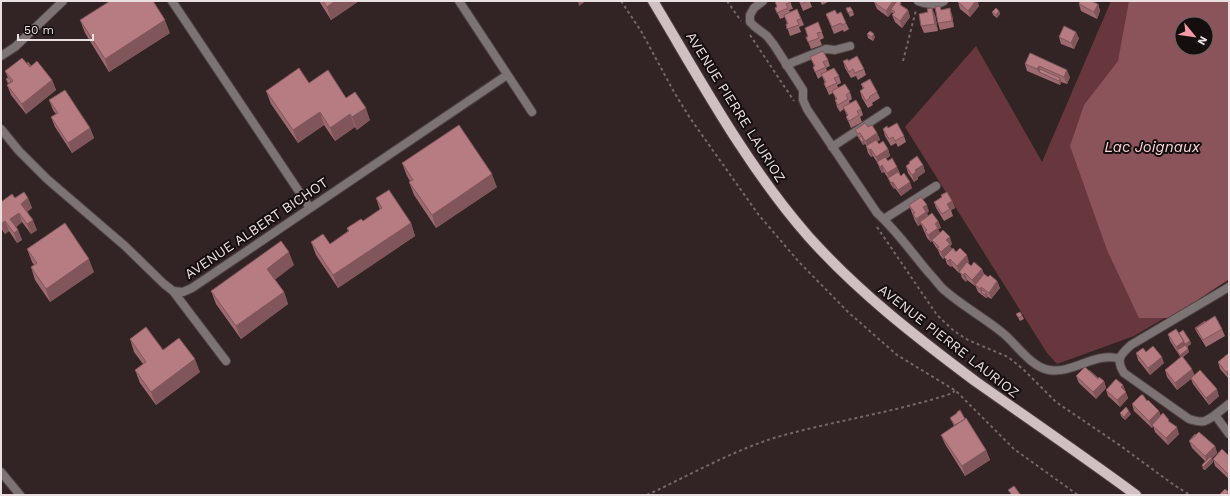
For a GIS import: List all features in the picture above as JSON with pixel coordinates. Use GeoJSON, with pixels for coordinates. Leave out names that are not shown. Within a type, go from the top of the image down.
{"type":"FeatureCollection","features":[{"type":"Feature","properties":{"kind":"main road","name":"AVENUE PIERRE LAURIOZ"},"geometry":{"type":"LineString","coordinates":[[652,1],[756,168],[796,221],[835,265],[874,302],[913,335],[1050,435],[1136,495]]}},
{"type":"Feature","properties":{"kind":"street"},"geometry":{"type":"LineString","coordinates":[[1,56],[15,47],[63,1]]}},
{"type":"Feature","properties":{"kind":"street"},"geometry":{"type":"LineString","coordinates":[[172,1],[310,208]]}},
{"type":"Feature","properties":{"kind":"street"},"geometry":{"type":"LineString","coordinates":[[459,1],[532,112]]}},
{"type":"Feature","properties":{"kind":"street"},"geometry":{"type":"LineString","coordinates":[[763,1],[754,8],[750,15],[750,22],[767,36],[802,90],[803,100],[807,109],[877,213],[889,224],[943,289],[971,311],[1005,334],[1028,357],[1040,366],[1049,370],[1063,370],[1103,357],[1112,356],[1120,358]]}},
{"type":"Feature","properties":{"kind":"street"},"geometry":{"type":"LineString","coordinates":[[918,1],[927,4],[941,3],[944,1]]}},
{"type":"Feature","properties":{"kind":"street"},"geometry":{"type":"LineString","coordinates":[[786,65],[826,49],[836,50],[850,46]]}},
{"type":"Feature","properties":{"kind":"street","name":"AVENUE ALBERT BICHOT"},"geometry":{"type":"LineString","coordinates":[[1,129],[47,179],[125,246],[164,284],[173,291],[183,292],[192,288],[507,75]]}},
{"type":"Feature","properties":{"kind":"street"},"geometry":{"type":"LineString","coordinates":[[832,147],[888,112]]}},
{"type":"Feature","properties":{"kind":"street"},"geometry":{"type":"LineString","coordinates":[[884,219],[936,186]]}},
{"type":"Feature","properties":{"kind":"street"},"geometry":{"type":"LineString","coordinates":[[1229,287],[1131,345],[1120,358],[1120,367],[1124,373],[1189,419],[1199,422],[1206,422],[1229,404]]}},
{"type":"Feature","properties":{"kind":"street"},"geometry":{"type":"LineString","coordinates":[[173,291],[226,361]]}},
{"type":"Feature","properties":{"kind":"street"},"geometry":{"type":"LineString","coordinates":[[1215,415],[1229,434]]}},
{"type":"Feature","properties":{"kind":"street"},"geometry":{"type":"LineString","coordinates":[[1,472],[20,495]]}},
{"type":"Feature","properties":{"kind":"path"},"geometry":{"type":"LineString","coordinates":[[903,61],[918,1]]}},
{"type":"Feature","properties":{"kind":"path"},"geometry":{"type":"LineString","coordinates":[[647,495],[732,455],[773,439],[914,405],[956,391]]}},
{"type":"Feature","properties":{"kind":"shaded area"},"geometry":{"type":"Polygon","coordinates":[[[1111,1],[1229,1],[1229,280],[1134,336],[1057,364],[1047,353],[905,127],[976,46],[1042,162],[1111,1]]]}},
{"type":"Feature","properties":{"kind":"water","name":"Lac Joignaux"},"geometry":{"type":"Polygon","coordinates":[[[1129,1],[1229,1],[1229,279],[1171,318],[1139,318],[1107,250],[1070,146],[1084,105],[1118,61],[1129,1]]]}},
{"type":"Feature","properties":{"kind":"building"},"geometry":{"type":"Polygon","coordinates":[[[110,1],[153,1],[165,20],[105,59],[80,20],[110,1]]]}},
{"type":"Feature","properties":{"kind":"building"},"geometry":{"type":"Polygon","coordinates":[[[323,1],[335,1],[327,7],[323,1]]]}},
{"type":"Feature","properties":{"kind":"building"},"geometry":{"type":"Polygon","coordinates":[[[775,1],[791,2],[786,4],[788,8],[777,13],[775,1]]]}},
{"type":"Feature","properties":{"kind":"building"},"geometry":{"type":"Polygon","coordinates":[[[799,1],[808,1],[801,4],[799,1]]]}},
{"type":"Feature","properties":{"kind":"building"},"geometry":{"type":"Polygon","coordinates":[[[893,1],[886,11],[874,2],[893,1]]]}},
{"type":"Feature","properties":{"kind":"building"},"geometry":{"type":"Polygon","coordinates":[[[897,1],[899,1],[901,3],[900,5],[908,10],[900,21],[892,15],[895,12],[891,9],[897,1]]]}},
{"type":"Feature","properties":{"kind":"building"},"geometry":{"type":"Polygon","coordinates":[[[976,1],[968,11],[958,2],[976,1]]]}},
{"type":"Feature","properties":{"kind":"building"},"geometry":{"type":"Polygon","coordinates":[[[1080,1],[1091,1],[1098,4],[1094,12],[1079,4],[1080,1]]]}},
{"type":"Feature","properties":{"kind":"building"},"geometry":{"type":"Polygon","coordinates":[[[940,6],[941,10],[950,8],[952,21],[938,23],[935,7],[940,6]]]}},
{"type":"Feature","properties":{"kind":"building"},"geometry":{"type":"Polygon","coordinates":[[[850,7],[853,11],[848,13],[846,8],[850,7]]]}},
{"type":"Feature","properties":{"kind":"building"},"geometry":{"type":"Polygon","coordinates":[[[932,8],[935,24],[921,26],[919,14],[928,12],[927,9],[932,8]]]}},
{"type":"Feature","properties":{"kind":"building"},"geometry":{"type":"Polygon","coordinates":[[[996,8],[999,11],[996,15],[992,12],[996,8]]]}},
{"type":"Feature","properties":{"kind":"building"},"geometry":{"type":"Polygon","coordinates":[[[797,9],[801,19],[797,20],[799,25],[787,29],[786,24],[788,24],[784,15],[797,9]]]}},
{"type":"Feature","properties":{"kind":"building"},"geometry":{"type":"Polygon","coordinates":[[[835,10],[837,14],[841,12],[846,23],[842,25],[841,23],[832,27],[826,14],[835,10]]]}},
{"type":"Feature","properties":{"kind":"building"},"geometry":{"type":"Polygon","coordinates":[[[818,22],[822,32],[817,33],[819,38],[808,42],[805,28],[818,22]]]}},
{"type":"Feature","properties":{"kind":"building"},"geometry":{"type":"Polygon","coordinates":[[[1064,26],[1076,32],[1071,43],[1059,37],[1064,26]]]}},
{"type":"Feature","properties":{"kind":"building"},"geometry":{"type":"Polygon","coordinates":[[[870,31],[874,34],[872,37],[867,34],[870,31]]]}},
{"type":"Feature","properties":{"kind":"building"},"geometry":{"type":"Polygon","coordinates":[[[823,51],[828,60],[823,62],[826,67],[815,72],[813,67],[815,66],[810,57],[823,51]]]}},
{"type":"Feature","properties":{"kind":"building"},"geometry":{"type":"Polygon","coordinates":[[[1030,53],[1067,70],[1064,77],[1039,66],[1037,69],[1025,64],[1030,53]]]}},
{"type":"Feature","properties":{"kind":"building"},"geometry":{"type":"Polygon","coordinates":[[[857,56],[864,69],[855,73],[853,69],[849,72],[843,61],[848,59],[848,61],[857,56]]]}},
{"type":"Feature","properties":{"kind":"building"},"geometry":{"type":"Polygon","coordinates":[[[22,58],[30,67],[37,61],[52,80],[22,104],[7,85],[13,81],[5,71],[22,58]]]}},
{"type":"Feature","properties":{"kind":"building"},"geometry":{"type":"Polygon","coordinates":[[[299,68],[309,83],[328,70],[346,98],[355,92],[366,108],[352,117],[350,114],[330,128],[320,112],[293,130],[266,91],[299,68]]]}},
{"type":"Feature","properties":{"kind":"building"},"geometry":{"type":"Polygon","coordinates":[[[834,68],[839,76],[834,78],[837,83],[826,88],[824,83],[826,82],[821,74],[834,68]]]}},
{"type":"Feature","properties":{"kind":"building"},"geometry":{"type":"Polygon","coordinates":[[[1040,69],[1060,78],[1059,81],[1039,72],[1040,69]]]}},
{"type":"Feature","properties":{"kind":"building"},"geometry":{"type":"Polygon","coordinates":[[[8,78],[11,82],[9,83],[6,79],[8,78]]]}},
{"type":"Feature","properties":{"kind":"building"},"geometry":{"type":"Polygon","coordinates":[[[870,79],[877,92],[866,101],[860,91],[864,88],[861,84],[870,79]]]}},
{"type":"Feature","properties":{"kind":"building"},"geometry":{"type":"Polygon","coordinates":[[[845,84],[850,92],[846,95],[848,99],[838,105],[835,100],[837,99],[832,91],[845,84]]]}},
{"type":"Feature","properties":{"kind":"building"},"geometry":{"type":"Polygon","coordinates":[[[65,90],[90,128],[68,143],[51,117],[58,113],[49,100],[65,90]]]}},
{"type":"Feature","properties":{"kind":"building"},"geometry":{"type":"Polygon","coordinates":[[[856,100],[861,109],[857,111],[859,115],[849,121],[846,117],[848,115],[843,107],[856,100]]]}},
{"type":"Feature","properties":{"kind":"building"},"geometry":{"type":"Polygon","coordinates":[[[865,123],[868,127],[872,125],[877,133],[865,141],[860,133],[858,134],[855,130],[865,123]]]}},
{"type":"Feature","properties":{"kind":"building"},"geometry":{"type":"Polygon","coordinates":[[[897,123],[904,136],[895,141],[893,137],[889,139],[883,129],[897,123]]]}},
{"type":"Feature","properties":{"kind":"building"},"geometry":{"type":"Polygon","coordinates":[[[459,125],[492,174],[432,215],[409,182],[413,180],[402,163],[459,125]]]}},
{"type":"Feature","properties":{"kind":"building"},"geometry":{"type":"Polygon","coordinates":[[[861,136],[864,141],[862,142],[859,138],[861,136]]]}},
{"type":"Feature","properties":{"kind":"building"},"geometry":{"type":"Polygon","coordinates":[[[876,140],[879,144],[883,141],[888,149],[876,157],[871,149],[869,150],[866,146],[876,140]]]}},
{"type":"Feature","properties":{"kind":"building"},"geometry":{"type":"Polygon","coordinates":[[[917,156],[923,165],[915,170],[916,172],[912,175],[906,166],[917,156]]]}},
{"type":"Feature","properties":{"kind":"building"},"geometry":{"type":"Polygon","coordinates":[[[885,157],[888,161],[892,158],[897,167],[887,173],[882,165],[880,167],[877,162],[885,157]]]}},
{"type":"Feature","properties":{"kind":"building"},"geometry":{"type":"Polygon","coordinates":[[[898,172],[901,176],[904,173],[910,182],[898,190],[893,182],[891,183],[888,178],[898,172]]]}},
{"type":"Feature","properties":{"kind":"building"},"geometry":{"type":"Polygon","coordinates":[[[389,190],[411,223],[333,275],[311,242],[323,234],[330,244],[349,231],[347,228],[361,219],[363,221],[382,208],[376,198],[389,190]]]}},
{"type":"Feature","properties":{"kind":"building"},"geometry":{"type":"Polygon","coordinates":[[[24,192],[28,198],[21,204],[33,220],[27,224],[19,213],[10,219],[18,230],[14,233],[5,221],[1,224],[1,202],[12,194],[15,198],[24,192]]]}},
{"type":"Feature","properties":{"kind":"building"},"geometry":{"type":"Polygon","coordinates":[[[947,192],[952,201],[947,204],[950,209],[942,214],[934,202],[942,197],[941,195],[947,192]]]}},
{"type":"Feature","properties":{"kind":"building"},"geometry":{"type":"Polygon","coordinates":[[[921,197],[927,205],[923,207],[926,212],[916,219],[913,214],[915,213],[909,205],[921,197]]]}},
{"type":"Feature","properties":{"kind":"building"},"geometry":{"type":"Polygon","coordinates":[[[932,213],[938,221],[935,224],[938,228],[928,235],[925,231],[927,230],[920,222],[932,213]]]}},
{"type":"Feature","properties":{"kind":"building"},"geometry":{"type":"Polygon","coordinates":[[[65,223],[89,259],[46,289],[31,267],[37,263],[27,249],[65,223]]]}},
{"type":"Feature","properties":{"kind":"building"},"geometry":{"type":"Polygon","coordinates":[[[943,230],[950,237],[946,240],[950,244],[941,252],[937,248],[939,247],[932,240],[943,230]]]}},
{"type":"Feature","properties":{"kind":"building"},"geometry":{"type":"Polygon","coordinates":[[[281,241],[289,252],[267,269],[284,292],[236,326],[211,291],[281,241]]]}},
{"type":"Feature","properties":{"kind":"building"},"geometry":{"type":"Polygon","coordinates":[[[953,248],[956,252],[960,248],[967,255],[957,266],[950,259],[948,261],[944,257],[953,248]]]}},
{"type":"Feature","properties":{"kind":"building"},"geometry":{"type":"Polygon","coordinates":[[[967,262],[971,266],[974,262],[982,269],[972,280],[965,273],[963,275],[959,272],[967,262]]]}},
{"type":"Feature","properties":{"kind":"building"},"geometry":{"type":"Polygon","coordinates":[[[984,274],[988,277],[990,275],[997,281],[989,293],[981,287],[980,289],[975,285],[984,274]]]}},
{"type":"Feature","properties":{"kind":"building"},"geometry":{"type":"Polygon","coordinates":[[[982,290],[986,293],[985,295],[981,292],[982,290]]]}},
{"type":"Feature","properties":{"kind":"building"},"geometry":{"type":"Polygon","coordinates":[[[1020,312],[1022,315],[1019,318],[1016,314],[1020,312]]]}},
{"type":"Feature","properties":{"kind":"building"},"geometry":{"type":"Polygon","coordinates":[[[1215,316],[1222,329],[1203,340],[1196,328],[1215,316]]]}},
{"type":"Feature","properties":{"kind":"building"},"geometry":{"type":"Polygon","coordinates":[[[146,327],[163,350],[179,338],[195,359],[151,392],[135,370],[146,362],[130,339],[146,327]]]}},
{"type":"Feature","properties":{"kind":"building"},"geometry":{"type":"Polygon","coordinates":[[[1176,329],[1184,341],[1176,347],[1168,334],[1176,329]]]}},
{"type":"Feature","properties":{"kind":"building"},"geometry":{"type":"Polygon","coordinates":[[[1183,330],[1190,341],[1185,344],[1179,333],[1183,330]]]}},
{"type":"Feature","properties":{"kind":"building"},"geometry":{"type":"Polygon","coordinates":[[[1186,345],[1188,349],[1180,355],[1177,350],[1186,345]]]}},
{"type":"Feature","properties":{"kind":"building"},"geometry":{"type":"Polygon","coordinates":[[[1153,346],[1162,357],[1148,368],[1136,353],[1143,348],[1146,352],[1153,346]]]}},
{"type":"Feature","properties":{"kind":"building"},"geometry":{"type":"Polygon","coordinates":[[[1229,353],[1229,370],[1226,372],[1218,362],[1229,353]]]}},
{"type":"Feature","properties":{"kind":"building"},"geometry":{"type":"Polygon","coordinates":[[[1182,356],[1192,369],[1175,383],[1165,370],[1182,356]]]}},
{"type":"Feature","properties":{"kind":"building"},"geometry":{"type":"Polygon","coordinates":[[[1085,367],[1098,379],[1099,377],[1104,381],[1093,392],[1076,376],[1085,367]]]}},
{"type":"Feature","properties":{"kind":"building"},"geometry":{"type":"Polygon","coordinates":[[[1200,370],[1217,389],[1206,398],[1191,378],[1200,370]]]}},
{"type":"Feature","properties":{"kind":"building"},"geometry":{"type":"Polygon","coordinates":[[[1116,379],[1123,385],[1121,387],[1126,392],[1117,400],[1106,390],[1116,379]]]}},
{"type":"Feature","properties":{"kind":"building"},"geometry":{"type":"Polygon","coordinates":[[[1141,395],[1143,395],[1147,401],[1148,400],[1159,411],[1149,421],[1132,404],[1141,395]]]}},
{"type":"Feature","properties":{"kind":"building"},"geometry":{"type":"Polygon","coordinates":[[[1126,407],[1129,411],[1124,417],[1120,413],[1126,407]]]}},
{"type":"Feature","properties":{"kind":"building"},"geometry":{"type":"Polygon","coordinates":[[[960,410],[965,419],[955,425],[950,418],[960,410]]]}},
{"type":"Feature","properties":{"kind":"building"},"geometry":{"type":"Polygon","coordinates":[[[1163,413],[1169,420],[1168,421],[1177,427],[1166,438],[1152,425],[1163,413]]]}},
{"type":"Feature","properties":{"kind":"building"},"geometry":{"type":"Polygon","coordinates":[[[966,418],[986,450],[962,466],[941,435],[966,418]]]}},
{"type":"Feature","properties":{"kind":"building"},"geometry":{"type":"Polygon","coordinates":[[[1199,432],[1215,446],[1205,456],[1189,441],[1199,432]]]}},
{"type":"Feature","properties":{"kind":"building"},"geometry":{"type":"Polygon","coordinates":[[[1222,449],[1229,456],[1229,475],[1213,459],[1222,449]]]}},
{"type":"Feature","properties":{"kind":"building"},"geometry":{"type":"Polygon","coordinates":[[[1210,457],[1212,458],[1203,467],[1202,465],[1210,457]]]}},
{"type":"Feature","properties":{"kind":"building"},"geometry":{"type":"Polygon","coordinates":[[[1014,486],[1020,494],[1012,495],[1008,490],[1014,486]]]}},
{"type":"Feature","properties":{"kind":"building"},"geometry":{"type":"Polygon","coordinates":[[[1225,489],[1229,492],[1226,495],[1221,495],[1220,494],[1225,489]]]}}]}
